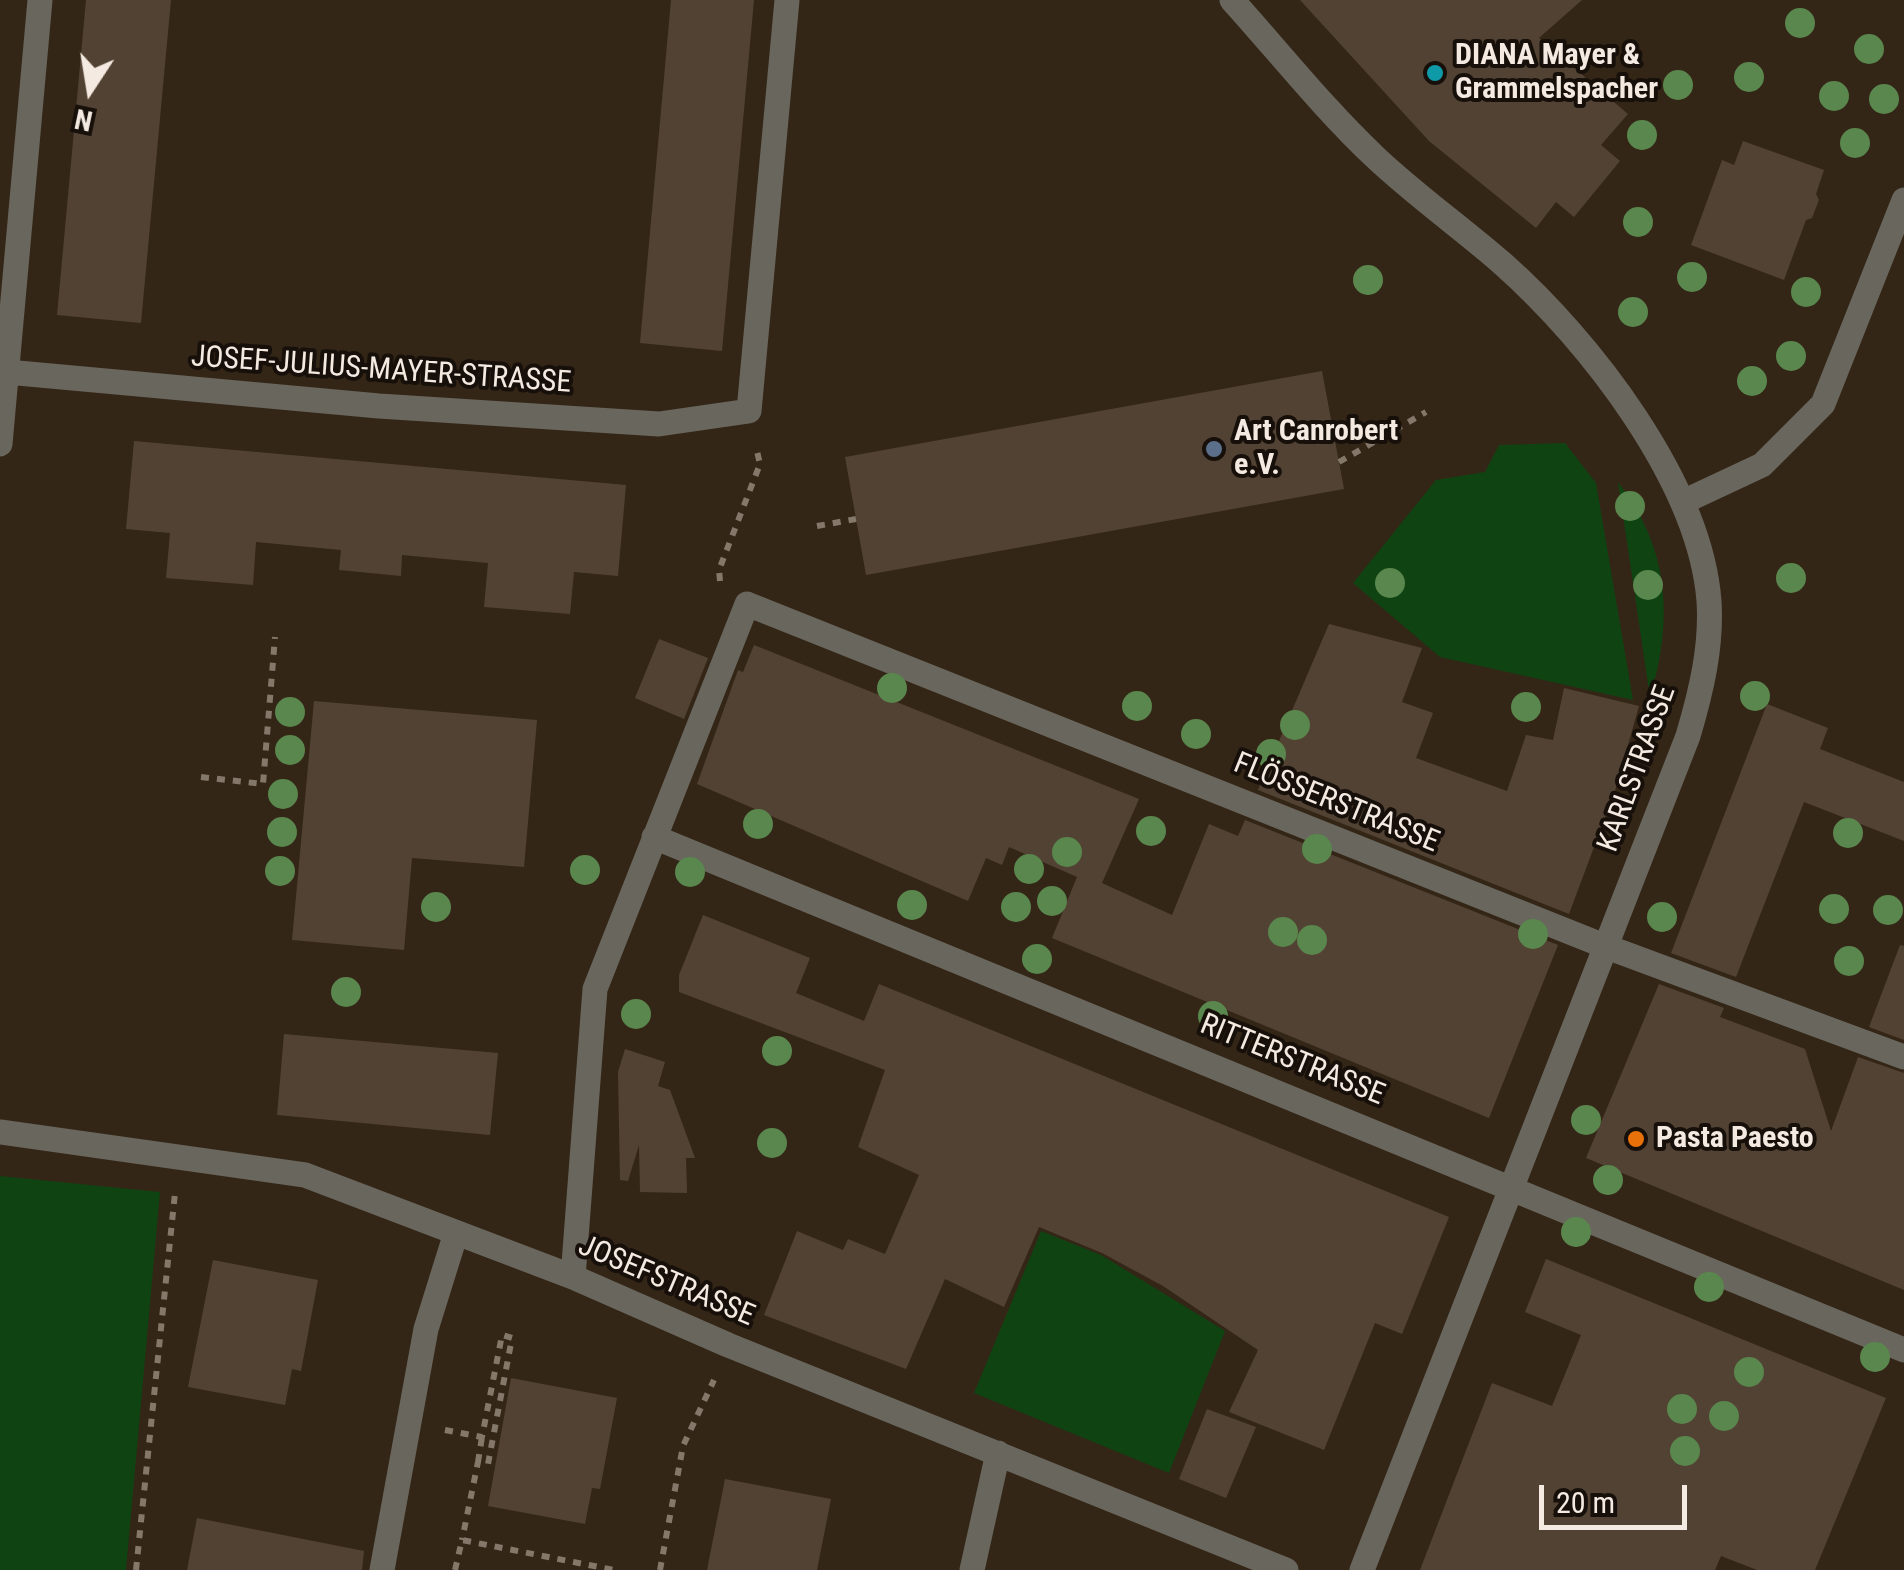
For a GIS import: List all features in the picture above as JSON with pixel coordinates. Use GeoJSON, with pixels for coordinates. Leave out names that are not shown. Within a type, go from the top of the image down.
{"type":"FeatureCollection","features":[{"type":"Feature","properties":{"kind":"street"},"geometry":{"type":"LineString","coordinates":[[0,444],[40,0]]}},
{"type":"Feature","properties":{"kind":"street"},"geometry":{"type":"LineString","coordinates":[[749,411],[787,0]]}},
{"type":"Feature","properties":{"kind":"street","name":"KARLSTRASSE"},"geometry":{"type":"LineString","coordinates":[[1232,0],[1374,157],[1505,266],[1554,314],[1643,434],[1683,502],[1698,544],[1709,600],[1702,690],[1606,947],[1362,1570]]}},
{"type":"Feature","properties":{"kind":"street"},"geometry":{"type":"LineString","coordinates":[[1683,502],[1762,465],[1823,404],[1904,200]]}},
{"type":"Feature","properties":{"kind":"street","name":"JOSEF-JULIUS-MAYER-STRASSE"},"geometry":{"type":"LineString","coordinates":[[7,372],[380,406],[659,424],[749,411]]}},
{"type":"Feature","properties":{"kind":"street","name":"FLÖSSERSTRASSE"},"geometry":{"type":"LineString","coordinates":[[736,632],[747,604],[1606,947],[1904,1057]]}},
{"type":"Feature","properties":{"kind":"street"},"geometry":{"type":"LineString","coordinates":[[573,1277],[594,989],[736,632]]}},
{"type":"Feature","properties":{"kind":"street","name":"RITTERSTRASSE"},"geometry":{"type":"LineString","coordinates":[[654,837],[1904,1350]]}},
{"type":"Feature","properties":{"kind":"street","name":"JOSEFSTRASSE"},"geometry":{"type":"LineString","coordinates":[[0,1132],[305,1176],[573,1277],[1286,1570]]}},
{"type":"Feature","properties":{"kind":"street"},"geometry":{"type":"LineString","coordinates":[[382,1570],[426,1329],[456,1233]]}},
{"type":"Feature","properties":{"kind":"street"},"geometry":{"type":"LineString","coordinates":[[972,1570],[998,1454]]}},
{"type":"Feature","properties":{"kind":"path"},"geometry":{"type":"LineString","coordinates":[[736,632],[718,570],[760,464],[749,411]]}},
{"type":"Feature","properties":{"kind":"path"},"geometry":{"type":"LineString","coordinates":[[1339,462],[1426,412]]}},
{"type":"Feature","properties":{"kind":"path"},"geometry":{"type":"LineString","coordinates":[[817,526],[856,519]]}},
{"type":"Feature","properties":{"kind":"path"},"geometry":{"type":"LineString","coordinates":[[201,777],[263,784],[275,637]]}},
{"type":"Feature","properties":{"kind":"path"},"geometry":{"type":"LineString","coordinates":[[136,1570],[179,1155]]}},
{"type":"Feature","properties":{"kind":"path"},"geometry":{"type":"LineString","coordinates":[[456,1570],[502,1335],[512,1338],[497,1434],[488,1464],[478,1462]]}},
{"type":"Feature","properties":{"kind":"path"},"geometry":{"type":"LineString","coordinates":[[660,1570],[683,1446],[702,1409]]}},
{"type":"Feature","properties":{"kind":"path"},"geometry":{"type":"LineString","coordinates":[[409,1424],[482,1438]]}},
{"type":"Feature","properties":{"kind":"path"},"geometry":{"type":"LineString","coordinates":[[462,1540],[614,1570]]}},
{"type":"Feature","properties":{"kind":"green space"},"geometry":{"type":"Polygon","coordinates":[[[1565,443],[1596,483],[1633,700],[1440,657],[1353,583],[1436,480],[1485,472],[1499,445],[1565,443]]]}},
{"type":"Feature","properties":{"kind":"green space"},"geometry":{"type":"Polygon","coordinates":[[[1618,482],[1648,532],[1662,585],[1662,640],[1650,697],[1618,482]]]}},
{"type":"Feature","properties":{"kind":"green space"},"geometry":{"type":"Polygon","coordinates":[[[0,1176],[160,1192],[126,1570],[0,1570],[0,1176]]]}},
{"type":"Feature","properties":{"kind":"green space"},"geometry":{"type":"Polygon","coordinates":[[[1041,1231],[1101,1255],[1225,1331],[1169,1473],[974,1393],[1041,1231]]]}},
{"type":"Feature","properties":{"kind":"building"},"geometry":{"type":"Polygon","coordinates":[[[86,0],[171,0],[141,323],[57,315],[86,0]]]}},
{"type":"Feature","properties":{"kind":"building"},"geometry":{"type":"Polygon","coordinates":[[[671,0],[754,0],[722,351],[640,343],[671,0]]]}},
{"type":"Feature","properties":{"kind":"building"},"geometry":{"type":"Polygon","coordinates":[[[1300,0],[1582,0],[1539,38],[1628,114],[1601,145],[1620,161],[1574,217],[1556,202],[1536,228],[1429,141],[1300,0]]]}},
{"type":"Feature","properties":{"kind":"building"},"geometry":{"type":"Polygon","coordinates":[[[1743,141],[1824,170],[1816,194],[1819,200],[1812,218],[1806,220],[1784,280],[1691,245],[1722,160],[1734,165],[1743,141]]]}},
{"type":"Feature","properties":{"kind":"building"},"geometry":{"type":"Polygon","coordinates":[[[1322,371],[1344,489],[866,575],[845,457],[1322,371]]]}},
{"type":"Feature","properties":{"kind":"building"},"geometry":{"type":"Polygon","coordinates":[[[134,441],[626,485],[618,576],[574,572],[570,614],[484,607],[488,563],[402,555],[401,576],[339,570],[341,550],[256,542],[253,585],[166,578],[170,533],[126,529],[134,441]]]}},
{"type":"Feature","properties":{"kind":"building"},"geometry":{"type":"Polygon","coordinates":[[[1329,624],[1422,648],[1402,702],[1433,713],[1416,758],[1507,791],[1526,735],[1553,740],[1564,688],[1639,706],[1615,791],[1569,914],[1258,790],[1329,624]]]}},
{"type":"Feature","properties":{"kind":"building"},"geometry":{"type":"Polygon","coordinates":[[[659,639],[708,658],[684,719],[635,698],[659,639]]]}},
{"type":"Feature","properties":{"kind":"building"},"geometry":{"type":"Polygon","coordinates":[[[754,645],[1139,799],[1102,883],[1172,915],[1209,824],[1238,836],[1245,820],[1558,945],[1489,1118],[1052,938],[1077,877],[1009,847],[1002,865],[986,858],[968,901],[697,784],[738,670],[743,672],[754,645]]]}},
{"type":"Feature","properties":{"kind":"building"},"geometry":{"type":"Polygon","coordinates":[[[314,701],[537,720],[524,867],[412,858],[404,950],[292,940],[314,701]]]}},
{"type":"Feature","properties":{"kind":"building"},"geometry":{"type":"Polygon","coordinates":[[[1767,704],[1828,728],[1820,749],[1904,782],[1904,841],[1804,802],[1736,977],[1671,953],[1767,704]]]}},
{"type":"Feature","properties":{"kind":"building"},"geometry":{"type":"Polygon","coordinates":[[[703,915],[810,958],[796,993],[864,1021],[879,984],[1449,1217],[1402,1334],[1375,1323],[1324,1450],[1229,1412],[1258,1350],[1163,1286],[1102,1253],[1039,1227],[1004,1307],[945,1279],[906,1369],[764,1315],[797,1231],[843,1250],[848,1239],[885,1254],[919,1175],[858,1147],[885,1070],[679,992],[679,975],[703,915]]]}},
{"type":"Feature","properties":{"kind":"building"},"geometry":{"type":"Polygon","coordinates":[[[1900,945],[1904,946],[1904,1040],[1869,1027],[1900,945]]]}},
{"type":"Feature","properties":{"kind":"building"},"geometry":{"type":"Polygon","coordinates":[[[1659,984],[1724,1008],[1720,1017],[1805,1049],[1831,1131],[1858,1057],[1904,1073],[1904,1290],[1586,1158],[1659,984]]]}},
{"type":"Feature","properties":{"kind":"building"},"geometry":{"type":"Polygon","coordinates":[[[284,1034],[498,1053],[490,1135],[277,1115],[284,1034]]]}},
{"type":"Feature","properties":{"kind":"building"},"geometry":{"type":"Polygon","coordinates":[[[625,1049],[665,1062],[658,1086],[670,1090],[695,1158],[686,1158],[687,1193],[640,1192],[639,1145],[628,1181],[620,1180],[618,1072],[625,1049]]]}},
{"type":"Feature","properties":{"kind":"building"},"geometry":{"type":"Polygon","coordinates":[[[1546,1259],[1886,1398],[1815,1570],[1757,1570],[1721,1556],[1715,1570],[1420,1570],[1492,1383],[1552,1406],[1581,1335],[1525,1312],[1546,1259]]]}},
{"type":"Feature","properties":{"kind":"building"},"geometry":{"type":"Polygon","coordinates":[[[213,1260],[318,1280],[301,1371],[292,1369],[285,1405],[188,1387],[213,1260]]]}},
{"type":"Feature","properties":{"kind":"building"},"geometry":{"type":"Polygon","coordinates":[[[511,1378],[617,1398],[600,1489],[592,1488],[585,1524],[488,1506],[511,1378]]]}},
{"type":"Feature","properties":{"kind":"building"},"geometry":{"type":"Polygon","coordinates":[[[1207,1409],[1256,1427],[1226,1498],[1179,1479],[1207,1409]]]}},
{"type":"Feature","properties":{"kind":"building"},"geometry":{"type":"Polygon","coordinates":[[[725,1479],[831,1499],[817,1570],[707,1570],[725,1479]]]}},
{"type":"Feature","properties":{"kind":"building"},"geometry":{"type":"Polygon","coordinates":[[[197,1518],[364,1551],[362,1570],[187,1570],[197,1518]]]}},
{"type":"Feature","properties":{"kind":"place","name":"DIANA Mayer & Grammelspacher"},"geometry":{"type":"Point","coordinates":[1435,73]}},
{"type":"Feature","properties":{"kind":"place","name":"Art Canrobert e.V."},"geometry":{"type":"Point","coordinates":[1214,449]}},
{"type":"Feature","properties":{"kind":"place","name":"Pasta Paesto"},"geometry":{"type":"Point","coordinates":[1636,1139]}}]}
